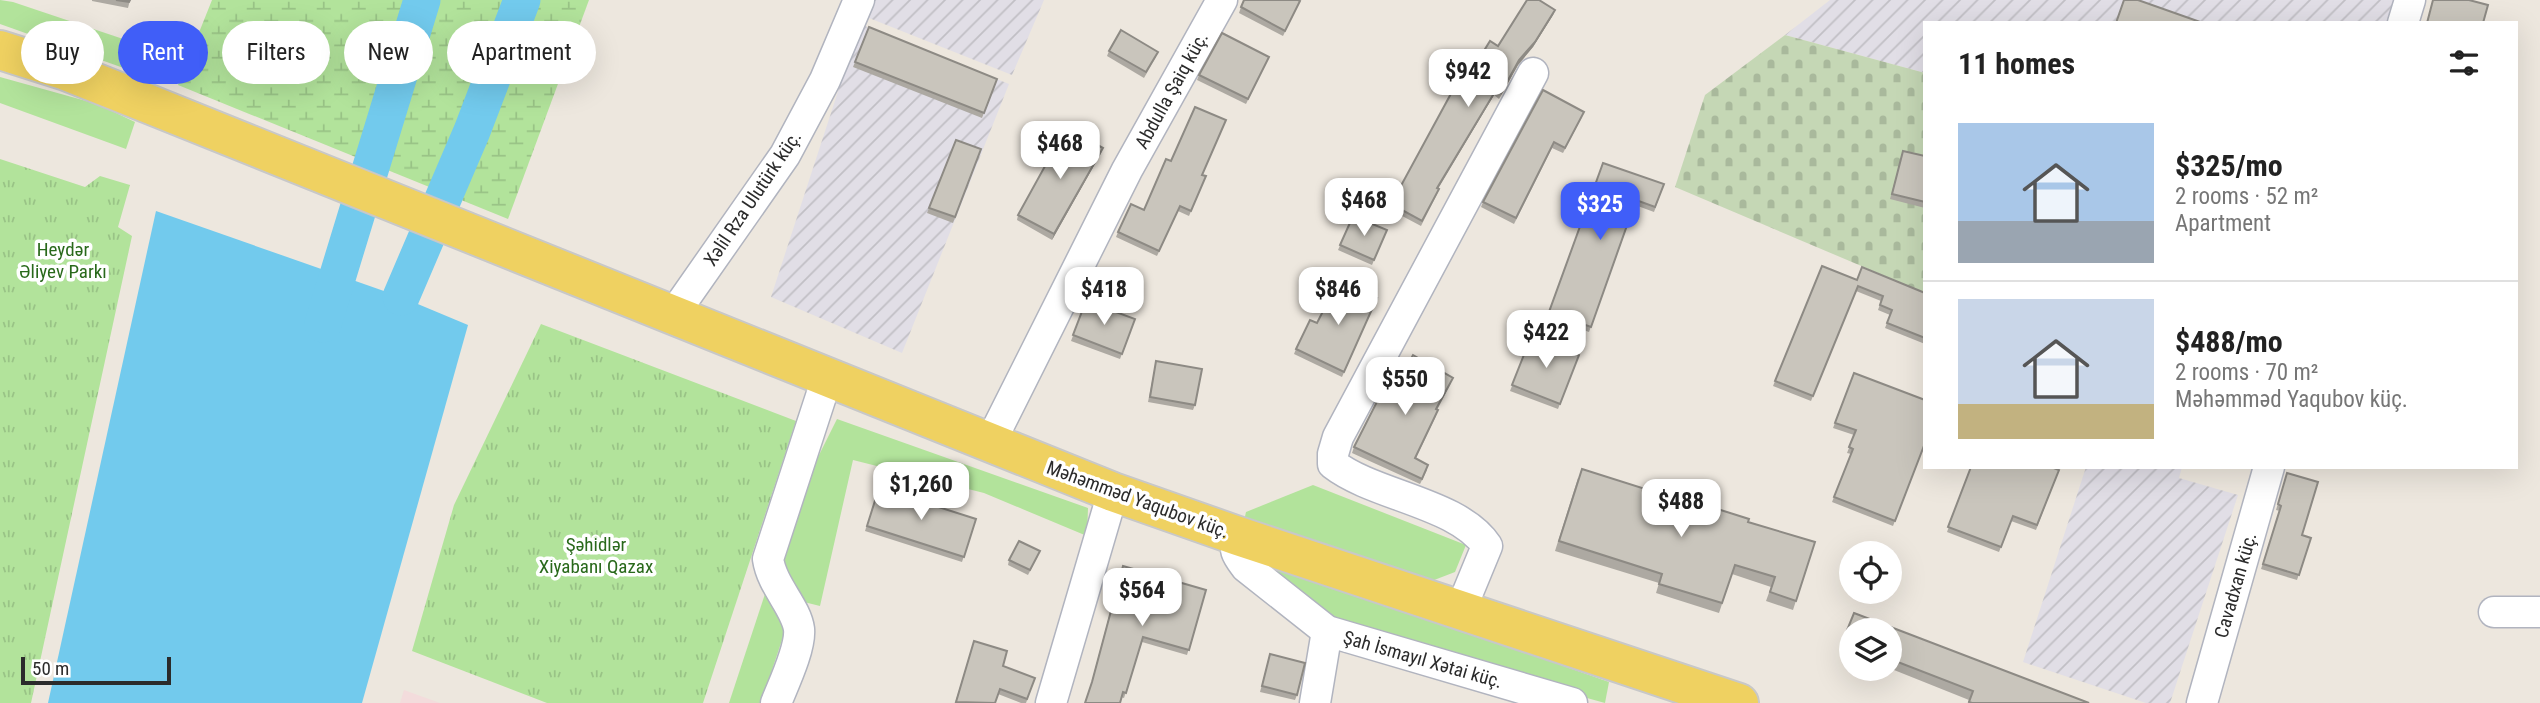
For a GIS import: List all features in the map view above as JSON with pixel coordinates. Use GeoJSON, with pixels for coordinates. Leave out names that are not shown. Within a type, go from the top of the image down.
{"type":"FeatureCollection","features":[{"type":"Feature","properties":{"kind":"main road","name":"Məhəmməd Yaqubov küç."},"geometry":{"type":"LineString","coordinates":[[0,50],[66,71],[1114,492],[1739,703]]}},
{"type":"Feature","properties":{"kind":"street","name":"Xəlil Rza Ulutürk küç."},"geometry":{"type":"LineString","coordinates":[[673,315],[785,156],[825,80],[859,0]]}},
{"type":"Feature","properties":{"kind":"street","name":"Abdulla Şaiq küç."},"geometry":{"type":"LineString","coordinates":[[990,443],[1127,170],[1196,42],[1222,0]]}},
{"type":"Feature","properties":{"kind":"street"},"geometry":{"type":"LineString","coordinates":[[2404,21],[2410,0]]}},
{"type":"Feature","properties":{"kind":"street"},"geometry":{"type":"LineString","coordinates":[[1461,609],[1487,546],[1481,537],[1442,513],[1347,475],[1333,464],[1333,454],[1338,437],[1533,73]]}},
{"type":"Feature","properties":{"kind":"street"},"geometry":{"type":"LineString","coordinates":[[776,703],[798,642],[799,630],[770,573],[768,559],[827,378]]}},
{"type":"Feature","properties":{"kind":"street","name":"Cavadxan küç."},"geometry":{"type":"LineString","coordinates":[[2202,703],[2268,469]]}},
{"type":"Feature","properties":{"kind":"street"},"geometry":{"type":"LineString","coordinates":[[1051,703],[1114,492]]}},
{"type":"Feature","properties":{"kind":"street","name":"Şah İsmayıl Xətai küç."},"geometry":{"type":"LineString","coordinates":[[1238,536],[1234,548],[1246,567],[1327,631],[1572,703]]}},
{"type":"Feature","properties":{"kind":"street"},"geometry":{"type":"LineString","coordinates":[[2494,612],[2540,612]]}},
{"type":"Feature","properties":{"kind":"street"},"geometry":{"type":"LineString","coordinates":[[1315,703],[1327,631]]}},
{"type":"Feature","properties":{"kind":"shaded area"},"geometry":{"type":"Polygon","coordinates":[[[872,0],[1044,0],[1012,75],[864,16],[872,0]]]}},
{"type":"Feature","properties":{"kind":"shaded area"},"geometry":{"type":"Polygon","coordinates":[[[1830,0],[2394,0],[2388,21],[1923,21],[1923,72],[1785,35],[1830,0]]]}},
{"type":"Feature","properties":{"kind":"shaded area"},"geometry":{"type":"Polygon","coordinates":[[[860,24],[1009,84],[902,353],[771,297],[860,24]]]}},
{"type":"Feature","properties":{"kind":"shaded area"},"geometry":{"type":"Polygon","coordinates":[[[2085,469],[2181,469],[2179,478],[2238,495],[2170,703],[2146,703],[2023,662],[2085,469]]]}},
{"type":"Feature","properties":{"kind":"shaded area"},"geometry":{"type":"Polygon","coordinates":[[[404,690],[440,703],[400,703],[404,690]]]}},
{"type":"Feature","properties":{"kind":"green space"},"geometry":{"type":"Polygon","coordinates":[[[0,0],[70,21],[21,21],[21,31],[0,24],[0,0]]]}},
{"type":"Feature","properties":{"kind":"green space"},"geometry":{"type":"Polygon","coordinates":[[[212,0],[589,0],[581,21],[447,21],[447,84],[558,84],[508,219],[178,85],[208,84],[208,21],[204,21],[212,0]]]}},
{"type":"Feature","properties":{"kind":"green space"},"geometry":{"type":"Polygon","coordinates":[[[104,33],[118,37],[118,66],[104,61],[104,33]]]}},
{"type":"Feature","properties":{"kind":"green space"},"geometry":{"type":"Polygon","coordinates":[[[1785,35],[1923,72],[1923,292],[1675,187],[1705,95],[1785,35]]]}},
{"type":"Feature","properties":{"kind":"green space"},"geometry":{"type":"Polygon","coordinates":[[[0,77],[97,104],[135,122],[126,149],[0,103],[0,77]]]}},
{"type":"Feature","properties":{"kind":"green space","name":"Heydər Əliyev Parkı"},"geometry":{"type":"Polygon","coordinates":[[[0,159],[85,187],[100,176],[130,185],[118,227],[132,236],[31,703],[0,703],[0,159]]]}},
{"type":"Feature","properties":{"kind":"green space","name":"Şəhidlər Xiyabanı Qazax"},"geometry":{"type":"Polygon","coordinates":[[[541,324],[796,421],[703,703],[547,703],[412,651],[454,505],[541,324]]]}},
{"type":"Feature","properties":{"kind":"green space"},"geometry":{"type":"Polygon","coordinates":[[[837,419],[1088,508],[1087,536],[984,493],[853,460],[820,606],[800,601],[782,560],[812,469],[837,419]]]}},
{"type":"Feature","properties":{"kind":"green space"},"geometry":{"type":"Polygon","coordinates":[[[1313,485],[1466,545],[1455,572],[1429,582],[1244,521],[1246,512],[1313,485]]]}},
{"type":"Feature","properties":{"kind":"green space"},"geometry":{"type":"Polygon","coordinates":[[[1257,558],[1609,682],[1605,703],[1332,627],[1257,558]]]}},
{"type":"Feature","properties":{"kind":"green space"},"geometry":{"type":"Polygon","coordinates":[[[765,594],[774,596],[785,631],[761,703],[729,703],[765,594]]]}},
{"type":"Feature","properties":{"kind":"water"},"geometry":{"type":"Polygon","coordinates":[[[156,211],[401,297],[468,325],[362,703],[48,703],[156,211]]]}},
{"type":"Feature","properties":{"kind":"building"},"geometry":{"type":"Polygon","coordinates":[[[1244,0],[1300,1],[1285,31],[1241,7],[1244,0]]]}},
{"type":"Feature","properties":{"kind":"building"},"geometry":{"type":"Polygon","coordinates":[[[1527,0],[1539,0],[1555,10],[1535,42],[1519,60],[1501,93],[1496,90],[1437,188],[1439,189],[1422,221],[1391,204],[1453,90],[1458,93],[1490,41],[1498,46],[1527,0]]]}},
{"type":"Feature","properties":{"kind":"building"},"geometry":{"type":"Polygon","coordinates":[[[2124,0],[2138,0],[2197,21],[2117,21],[2124,0]]]}},
{"type":"Feature","properties":{"kind":"building"},"geometry":{"type":"Polygon","coordinates":[[[2433,0],[2469,0],[2488,5],[2484,21],[2428,21],[2433,0]]]}},
{"type":"Feature","properties":{"kind":"building"},"geometry":{"type":"Polygon","coordinates":[[[869,27],[997,79],[984,113],[855,62],[869,27]]]}},
{"type":"Feature","properties":{"kind":"building"},"geometry":{"type":"Polygon","coordinates":[[[1121,30],[1158,52],[1146,72],[1109,51],[1121,30]]]}},
{"type":"Feature","properties":{"kind":"building"},"geometry":{"type":"Polygon","coordinates":[[[1222,33],[1269,57],[1248,99],[1199,75],[1222,33]]]}},
{"type":"Feature","properties":{"kind":"building"},"geometry":{"type":"Polygon","coordinates":[[[1543,90],[1584,112],[1565,148],[1554,142],[1516,218],[1483,202],[1543,90]]]}},
{"type":"Feature","properties":{"kind":"building"},"geometry":{"type":"Polygon","coordinates":[[[1195,107],[1226,120],[1202,175],[1206,176],[1191,211],[1180,206],[1159,251],[1118,232],[1131,204],[1144,210],[1166,159],[1171,161],[1195,107]]]}},
{"type":"Feature","properties":{"kind":"building"},"geometry":{"type":"Polygon","coordinates":[[[1066,128],[1103,148],[1054,234],[1018,215],[1066,128]]]}},
{"type":"Feature","properties":{"kind":"building"},"geometry":{"type":"Polygon","coordinates":[[[956,140],[981,149],[955,217],[929,208],[956,140]]]}},
{"type":"Feature","properties":{"kind":"building"},"geometry":{"type":"Polygon","coordinates":[[[1903,151],[1923,156],[1923,202],[1892,194],[1903,151]]]}},
{"type":"Feature","properties":{"kind":"building"},"geometry":{"type":"Polygon","coordinates":[[[1603,163],[1664,184],[1655,207],[1636,200],[1591,327],[1549,312],[1603,163]]]}},
{"type":"Feature","properties":{"kind":"building"},"geometry":{"type":"Polygon","coordinates":[[[1353,216],[1387,230],[1374,260],[1340,245],[1353,216]]]}},
{"type":"Feature","properties":{"kind":"building"},"geometry":{"type":"Polygon","coordinates":[[[1822,266],[1857,280],[1862,267],[1923,292],[1923,337],[1887,323],[1892,310],[1880,305],[1883,296],[1858,286],[1813,396],[1775,381],[1822,266]]]}},
{"type":"Feature","properties":{"kind":"building"},"geometry":{"type":"Polygon","coordinates":[[[1339,280],[1377,298],[1344,372],[1296,349],[1310,320],[1317,323],[1339,280]]]}},
{"type":"Feature","properties":{"kind":"building"},"geometry":{"type":"Polygon","coordinates":[[[1086,301],[1135,319],[1122,354],[1073,335],[1086,301]]]}},
{"type":"Feature","properties":{"kind":"building"},"geometry":{"type":"Polygon","coordinates":[[[1531,337],[1579,355],[1560,404],[1512,385],[1531,337]]]}},
{"type":"Feature","properties":{"kind":"building"},"geometry":{"type":"Polygon","coordinates":[[[1413,355],[1453,378],[1415,458],[1428,465],[1422,479],[1354,447],[1388,380],[1397,384],[1413,355]]]}},
{"type":"Feature","properties":{"kind":"building"},"geometry":{"type":"Polygon","coordinates":[[[1156,361],[1202,369],[1195,405],[1150,397],[1156,361]]]}},
{"type":"Feature","properties":{"kind":"building"},"geometry":{"type":"Polygon","coordinates":[[[1854,373],[1923,399],[1923,448],[1895,521],[1834,497],[1853,449],[1849,447],[1856,430],[1835,423],[1854,373]]]}},
{"type":"Feature","properties":{"kind":"building"},"geometry":{"type":"Polygon","coordinates":[[[1582,469],[1686,502],[1686,499],[1749,519],[1748,522],[1815,542],[1796,601],[1770,592],[1775,577],[1735,565],[1722,603],[1659,584],[1662,574],[1559,541],[1582,469]]]}},
{"type":"Feature","properties":{"kind":"building"},"geometry":{"type":"Polygon","coordinates":[[[1970,469],[2059,470],[2037,525],[2013,516],[2001,547],[1948,527],[1970,469]]]}},
{"type":"Feature","properties":{"kind":"building"},"geometry":{"type":"Polygon","coordinates":[[[2287,473],[2318,482],[2302,535],[2311,538],[2299,575],[2263,564],[2281,506],[2278,504],[2287,473]]]}},
{"type":"Feature","properties":{"kind":"building"},"geometry":{"type":"Polygon","coordinates":[[[879,488],[976,519],[964,557],[867,526],[879,488]]]}},
{"type":"Feature","properties":{"kind":"building"},"geometry":{"type":"Polygon","coordinates":[[[1019,541],[1040,551],[1030,570],[1009,560],[1019,541]]]}},
{"type":"Feature","properties":{"kind":"building"},"geometry":{"type":"Polygon","coordinates":[[[1123,566],[1206,590],[1189,650],[1143,637],[1126,693],[1123,692],[1120,703],[1085,703],[1092,682],[1123,566]]]}},
{"type":"Feature","properties":{"kind":"building"},"geometry":{"type":"Polygon","coordinates":[[[1854,613],[1867,618],[1852,618],[1854,613]]]}},
{"type":"Feature","properties":{"kind":"building"},"geometry":{"type":"Polygon","coordinates":[[[1902,631],[2089,703],[1972,703],[1969,702],[1973,691],[1902,664],[1902,631]]]}},
{"type":"Feature","properties":{"kind":"building"},"geometry":{"type":"Polygon","coordinates":[[[974,641],[1007,651],[1003,666],[1035,678],[1027,699],[1000,689],[995,703],[956,702],[974,641]]]}},
{"type":"Feature","properties":{"kind":"building"},"geometry":{"type":"Polygon","coordinates":[[[1270,654],[1305,663],[1297,695],[1262,686],[1270,654]]]}},
{"type":"Feature","properties":{"kind":"waterway"},"geometry":{"type":"LineString","coordinates":[[323,324],[422,0]]}},
{"type":"Feature","properties":{"kind":"waterway"},"geometry":{"type":"LineString","coordinates":[[401,297],[472,131],[522,0]]}}]}
